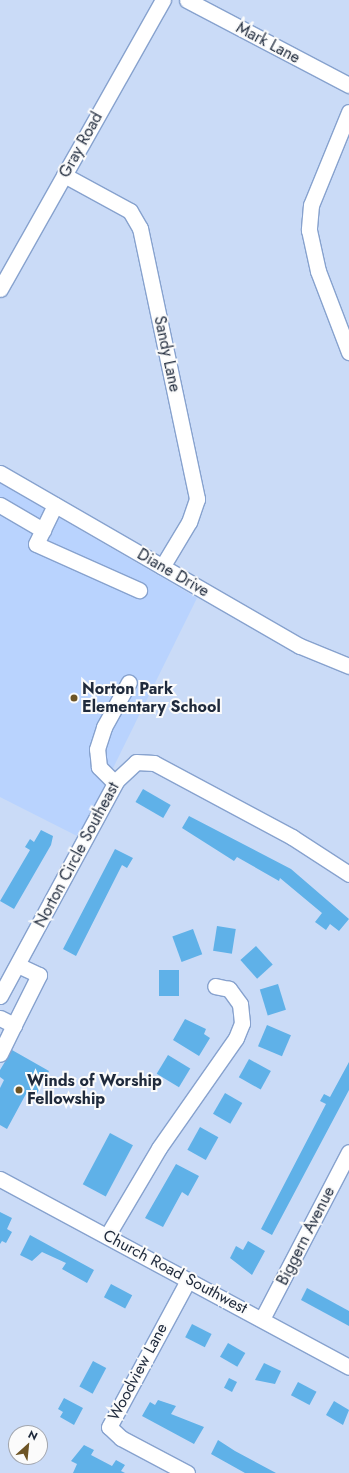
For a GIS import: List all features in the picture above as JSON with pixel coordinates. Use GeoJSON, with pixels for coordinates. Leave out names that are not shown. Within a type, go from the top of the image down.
{"type":"FeatureCollection","features":[{"type":"Feature","properties":{"kind":"street","name":"Gray Road"},"geometry":{"type":"LineString","coordinates":[[0,289],[163,0]]}},
{"type":"Feature","properties":{"kind":"street","name":"Mark Lane"},"geometry":{"type":"LineString","coordinates":[[187,0],[349,85]]}},
{"type":"Feature","properties":{"kind":"street"},"geometry":{"type":"LineString","coordinates":[[349,112],[316,192],[309,230],[318,271],[349,352]]}},
{"type":"Feature","properties":{"kind":"street","name":"Sandy Lane"},"geometry":{"type":"LineString","coordinates":[[64,175],[130,211],[140,228],[197,499],[189,522],[162,567]]}},
{"type":"Feature","properties":{"kind":"street","name":"Diane Drive"},"geometry":{"type":"LineString","coordinates":[[0,473],[305,648],[349,666]]}},
{"type":"Feature","properties":{"kind":"street"},"geometry":{"type":"LineString","coordinates":[[0,505],[43,530]]}},
{"type":"Feature","properties":{"kind":"street"},"geometry":{"type":"LineString","coordinates":[[55,505],[36,544],[139,590]]}},
{"type":"Feature","properties":{"kind":"street"},"geometry":{"type":"LineString","coordinates":[[115,783],[99,767],[97,749],[129,682]]}},
{"type":"Feature","properties":{"kind":"street","name":"Norton Circle Southeast"},"geometry":{"type":"LineString","coordinates":[[1,992],[18,965],[115,783],[136,762],[154,763],[292,837],[349,874]]}},
{"type":"Feature","properties":{"kind":"street"},"geometry":{"type":"LineString","coordinates":[[0,1054],[39,975],[18,965]]}},
{"type":"Feature","properties":{"kind":"street"},"geometry":{"type":"LineString","coordinates":[[107,1236],[156,1154],[236,1038],[242,1023],[240,1004],[229,989],[215,986]]}},
{"type":"Feature","properties":{"kind":"street"},"geometry":{"type":"LineString","coordinates":[[0,1018],[14,1025]]}},
{"type":"Feature","properties":{"kind":"street","name":"Biggern Avenue"},"geometry":{"type":"LineString","coordinates":[[262,1319],[347,1161]]}},
{"type":"Feature","properties":{"kind":"street","name":"Church Road Southwest"},"geometry":{"type":"LineString","coordinates":[[0,1179],[349,1367]]}},
{"type":"Feature","properties":{"kind":"street","name":"Woodview Lane"},"geometry":{"type":"LineString","coordinates":[[187,1473],[121,1438],[109,1427],[188,1280]]}},
{"type":"Feature","properties":{"kind":"shaded area","name":"Norton Park Elementary School"},"geometry":{"type":"Polygon","coordinates":[[[0,483],[197,598],[79,837],[0,797],[0,483]]]}},
{"type":"Feature","properties":{"kind":"building"},"geometry":{"type":"Polygon","coordinates":[[[143,789],[171,805],[163,818],[136,802],[143,789]]]}},
{"type":"Feature","properties":{"kind":"building"},"geometry":{"type":"Polygon","coordinates":[[[189,816],[291,869],[349,919],[339,931],[330,924],[326,930],[315,922],[322,913],[280,878],[279,881],[237,857],[234,861],[182,828],[189,816]]]}},
{"type":"Feature","properties":{"kind":"building"},"geometry":{"type":"Polygon","coordinates":[[[41,830],[53,836],[51,845],[14,909],[0,901],[30,850],[25,847],[30,839],[34,842],[41,830]]]}},
{"type":"Feature","properties":{"kind":"building"},"geometry":{"type":"Polygon","coordinates":[[[115,849],[133,858],[127,868],[122,865],[76,956],[63,949],[115,849]]]}},
{"type":"Feature","properties":{"kind":"building"},"geometry":{"type":"Polygon","coordinates":[[[217,926],[236,929],[232,954],[213,951],[217,926]]]}},
{"type":"Feature","properties":{"kind":"building"},"geometry":{"type":"Polygon","coordinates":[[[193,929],[202,954],[182,962],[172,937],[193,929]]]}},
{"type":"Feature","properties":{"kind":"building"},"geometry":{"type":"Polygon","coordinates":[[[256,946],[273,965],[257,979],[240,960],[256,946]]]}},
{"type":"Feature","properties":{"kind":"building"},"geometry":{"type":"Polygon","coordinates":[[[159,970],[179,970],[179,996],[159,996],[159,970]]]}},
{"type":"Feature","properties":{"kind":"building"},"geometry":{"type":"Polygon","coordinates":[[[278,984],[286,1010],[268,1015],[260,990],[278,984]]]}},
{"type":"Feature","properties":{"kind":"building"},"geometry":{"type":"Polygon","coordinates":[[[185,1019],[206,1029],[204,1034],[210,1038],[199,1056],[173,1040],[185,1019]]]}},
{"type":"Feature","properties":{"kind":"building"},"geometry":{"type":"Polygon","coordinates":[[[267,1025],[291,1035],[282,1056],[258,1046],[267,1025]]]}},
{"type":"Feature","properties":{"kind":"building","name":"Winds of Worship Fellowship"},"geometry":{"type":"Polygon","coordinates":[[[12,1050],[49,1071],[35,1097],[27,1092],[7,1129],[0,1125],[0,1088],[4,1080],[0,1077],[0,1070],[12,1050]]]}},
{"type":"Feature","properties":{"kind":"building"},"geometry":{"type":"Polygon","coordinates":[[[168,1055],[190,1068],[179,1087],[157,1074],[168,1055]]]}},
{"type":"Feature","properties":{"kind":"building"},"geometry":{"type":"Polygon","coordinates":[[[249,1059],[271,1071],[261,1089],[239,1077],[249,1059]]]}},
{"type":"Feature","properties":{"kind":"building"},"geometry":{"type":"Polygon","coordinates":[[[349,1062],[349,1090],[272,1235],[261,1229],[326,1104],[320,1101],[324,1094],[330,1097],[349,1062]]]}},
{"type":"Feature","properties":{"kind":"building"},"geometry":{"type":"Polygon","coordinates":[[[225,1093],[242,1103],[230,1124],[213,1114],[225,1093]]]}},
{"type":"Feature","properties":{"kind":"building"},"geometry":{"type":"Polygon","coordinates":[[[200,1127],[218,1137],[206,1160],[187,1150],[200,1127]]]}},
{"type":"Feature","properties":{"kind":"building"},"geometry":{"type":"Polygon","coordinates":[[[110,1133],[133,1145],[106,1196],[83,1184],[110,1133]]]}},
{"type":"Feature","properties":{"kind":"building"},"geometry":{"type":"Polygon","coordinates":[[[176,1164],[199,1176],[188,1196],[182,1192],[163,1227],[145,1218],[176,1164]]]}},
{"type":"Feature","properties":{"kind":"building"},"geometry":{"type":"Polygon","coordinates":[[[0,1212],[12,1218],[7,1229],[12,1232],[6,1243],[2,1241],[0,1244],[0,1212]]]}},
{"type":"Feature","properties":{"kind":"building"},"geometry":{"type":"Polygon","coordinates":[[[30,1235],[94,1270],[87,1283],[62,1269],[66,1263],[42,1252],[32,1261],[20,1255],[30,1235]]]}},
{"type":"Feature","properties":{"kind":"building"},"geometry":{"type":"Polygon","coordinates":[[[248,1241],[265,1251],[252,1275],[230,1258],[236,1246],[243,1250],[248,1241]]]}},
{"type":"Feature","properties":{"kind":"building"},"geometry":{"type":"Polygon","coordinates":[[[111,1284],[132,1295],[125,1309],[104,1297],[111,1284]]]}},
{"type":"Feature","properties":{"kind":"building"},"geometry":{"type":"Polygon","coordinates":[[[307,1288],[349,1311],[349,1326],[301,1300],[307,1288]]]}},
{"type":"Feature","properties":{"kind":"building"},"geometry":{"type":"Polygon","coordinates":[[[192,1324],[212,1334],[205,1347],[185,1337],[192,1324]]]}},
{"type":"Feature","properties":{"kind":"building"},"geometry":{"type":"Polygon","coordinates":[[[228,1343],[245,1353],[237,1367],[220,1357],[228,1343]]]}},
{"type":"Feature","properties":{"kind":"building"},"geometry":{"type":"Polygon","coordinates":[[[93,1361],[106,1368],[93,1394],[79,1387],[93,1361]]]}},
{"type":"Feature","properties":{"kind":"building"},"geometry":{"type":"Polygon","coordinates":[[[264,1363],[281,1371],[275,1384],[255,1380],[264,1363]]]}},
{"type":"Feature","properties":{"kind":"building"},"geometry":{"type":"Polygon","coordinates":[[[229,1378],[237,1382],[232,1392],[224,1388],[229,1378]]]}},
{"type":"Feature","properties":{"kind":"building"},"geometry":{"type":"Polygon","coordinates":[[[298,1382],[317,1392],[309,1405],[291,1395],[298,1382]]]}},
{"type":"Feature","properties":{"kind":"building"},"geometry":{"type":"Polygon","coordinates":[[[64,1398],[83,1408],[74,1425],[60,1417],[63,1412],[58,1409],[64,1398]]]}},
{"type":"Feature","properties":{"kind":"building"},"geometry":{"type":"Polygon","coordinates":[[[158,1400],[176,1406],[171,1414],[204,1427],[194,1444],[142,1416],[150,1402],[155,1405],[158,1400]]]}},
{"type":"Feature","properties":{"kind":"building"},"geometry":{"type":"Polygon","coordinates":[[[334,1401],[349,1410],[343,1425],[326,1415],[334,1401]]]}},
{"type":"Feature","properties":{"kind":"building"},"geometry":{"type":"Polygon","coordinates":[[[218,1440],[276,1473],[245,1473],[211,1454],[218,1440]]]}},
{"type":"Feature","properties":{"kind":"building"},"geometry":{"type":"Polygon","coordinates":[[[84,1445],[94,1450],[91,1455],[112,1466],[116,1460],[125,1465],[121,1471],[125,1473],[73,1473],[77,1464],[71,1461],[84,1445]]]}},
{"type":"Feature","properties":{"kind":"place","name":"Norton Park Elementary School"},"geometry":{"type":"Point","coordinates":[74,698]}},
{"type":"Feature","properties":{"kind":"place","name":"Winds of Worship Fellowship"},"geometry":{"type":"Point","coordinates":[19,1090]}}]}
